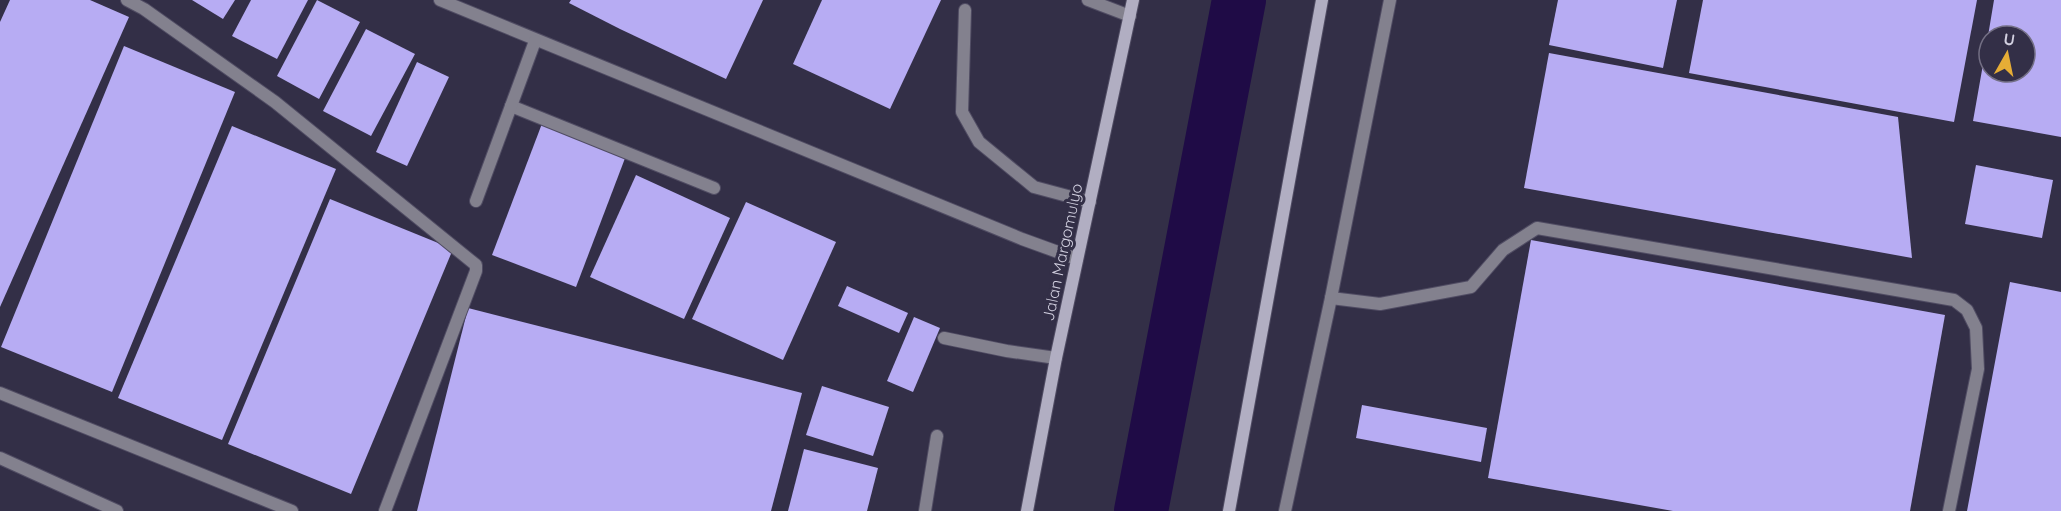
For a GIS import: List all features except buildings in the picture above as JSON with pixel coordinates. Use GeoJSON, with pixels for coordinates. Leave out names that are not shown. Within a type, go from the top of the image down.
{"type":"FeatureCollection","features":[{"type":"Feature","properties":{"kind":"main road","name":"Jalan Margomulyo"},"geometry":{"type":"LineString","coordinates":[[1026,511],[1056,358],[1133,0]]}},
{"type":"Feature","properties":{"kind":"main road"},"geometry":{"type":"LineString","coordinates":[[1228,511],[1322,0]]}},
{"type":"Feature","properties":{"kind":"lane"},"geometry":{"type":"LineString","coordinates":[[127,0],[144,9],[275,102],[476,265],[476,271],[385,511]]}},
{"type":"Feature","properties":{"kind":"lane"},"geometry":{"type":"LineString","coordinates":[[440,0],[1022,239],[1077,259]]}},
{"type":"Feature","properties":{"kind":"lane"},"geometry":{"type":"LineString","coordinates":[[1088,0],[1130,16]]}},
{"type":"Feature","properties":{"kind":"lane"},"geometry":{"type":"LineString","coordinates":[[1286,511],[1390,0]]}},
{"type":"Feature","properties":{"kind":"lane"},"geometry":{"type":"LineString","coordinates":[[965,10],[962,112],[979,142],[1035,187],[1090,202]]}},
{"type":"Feature","properties":{"kind":"lane"},"geometry":{"type":"LineString","coordinates":[[476,201],[536,40]]}},
{"type":"Feature","properties":{"kind":"lane"},"geometry":{"type":"LineString","coordinates":[[511,106],[714,188]]}},
{"type":"Feature","properties":{"kind":"lane"},"geometry":{"type":"LineString","coordinates":[[1331,298],[1380,304],[1471,287],[1503,250],[1537,228],[1954,300],[1967,310],[1976,328],[1978,369],[1949,511]]}},
{"type":"Feature","properties":{"kind":"lane"},"geometry":{"type":"LineString","coordinates":[[944,338],[1056,358]]}},
{"type":"Feature","properties":{"kind":"lane"},"geometry":{"type":"LineString","coordinates":[[0,393],[292,511]]}},
{"type":"Feature","properties":{"kind":"lane"},"geometry":{"type":"LineString","coordinates":[[925,511],[937,436]]}},
{"type":"Feature","properties":{"kind":"lane"},"geometry":{"type":"LineString","coordinates":[[0,458],[117,511]]}},
{"type":"Feature","properties":{"kind":"waterway"},"geometry":{"type":"LineString","coordinates":[[1141,511],[1239,0]]}}]}
